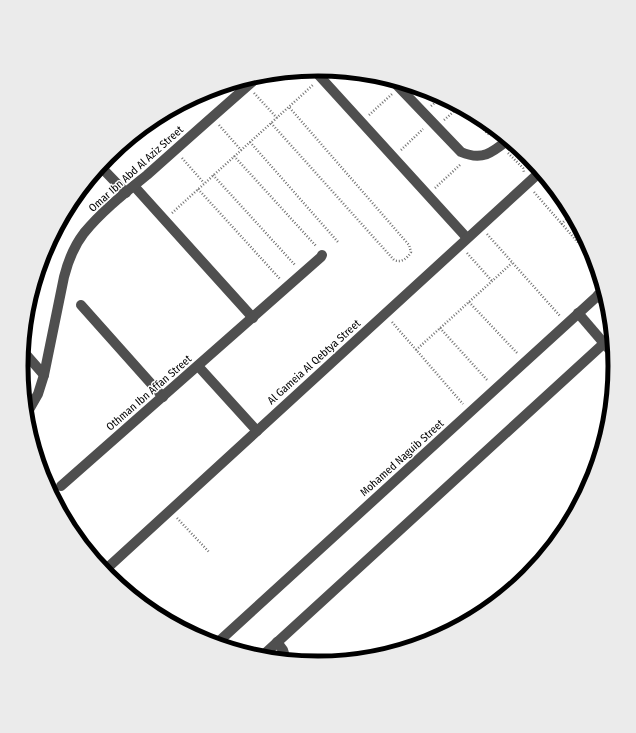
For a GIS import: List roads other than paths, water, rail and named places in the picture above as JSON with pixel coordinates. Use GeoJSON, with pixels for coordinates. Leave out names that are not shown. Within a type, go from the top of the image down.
{"type":"FeatureCollection","features":[{"type":"Feature","properties":{"kind":"street"},"geometry":{"type":"LineString","coordinates":[[319,76],[427,194],[464,242]]}},
{"type":"Feature","properties":{"kind":"street","name":"Omar Ibn Abd Al Aziz Street"},"geometry":{"type":"LineString","coordinates":[[31,407],[38,394],[44,375],[64,277],[71,254],[83,234],[126,193],[248,85]]}},
{"type":"Feature","properties":{"kind":"street"},"geometry":{"type":"LineString","coordinates":[[400,88],[458,149],[470,156],[483,156],[495,151],[504,144]]}},
{"type":"Feature","properties":{"kind":"street"},"geometry":{"type":"LineString","coordinates":[[104,170],[126,193]]}},
{"type":"Feature","properties":{"kind":"street","name":"Al Gameia Al Qebtya Street"},"geometry":{"type":"LineString","coordinates":[[108,567],[464,242],[524,180],[535,174]]}},
{"type":"Feature","properties":{"kind":"street"},"geometry":{"type":"LineString","coordinates":[[134,186],[253,318]]}},
{"type":"Feature","properties":{"kind":"street","name":"Othman Ibn Affan Street"},"geometry":{"type":"LineString","coordinates":[[61,486],[253,318],[322,255]]}},
{"type":"Feature","properties":{"kind":"street","name":"Mohamed Naguib Street"},"geometry":{"type":"LineString","coordinates":[[221,639],[599,294]]}},
{"type":"Feature","properties":{"kind":"street"},"geometry":{"type":"LineString","coordinates":[[81,305],[163,397]]}},
{"type":"Feature","properties":{"kind":"street"},"geometry":{"type":"LineString","coordinates":[[578,313],[607,347]]}},
{"type":"Feature","properties":{"kind":"street"},"geometry":{"type":"LineString","coordinates":[[267,652],[607,341]]}},
{"type":"Feature","properties":{"kind":"street"},"geometry":{"type":"LineString","coordinates":[[28,358],[44,375]]}},
{"type":"Feature","properties":{"kind":"street"},"geometry":{"type":"LineString","coordinates":[[198,366],[257,431]]}},
{"type":"Feature","properties":{"kind":"street"},"geometry":{"type":"LineString","coordinates":[[277,642],[284,654]]}}]}
